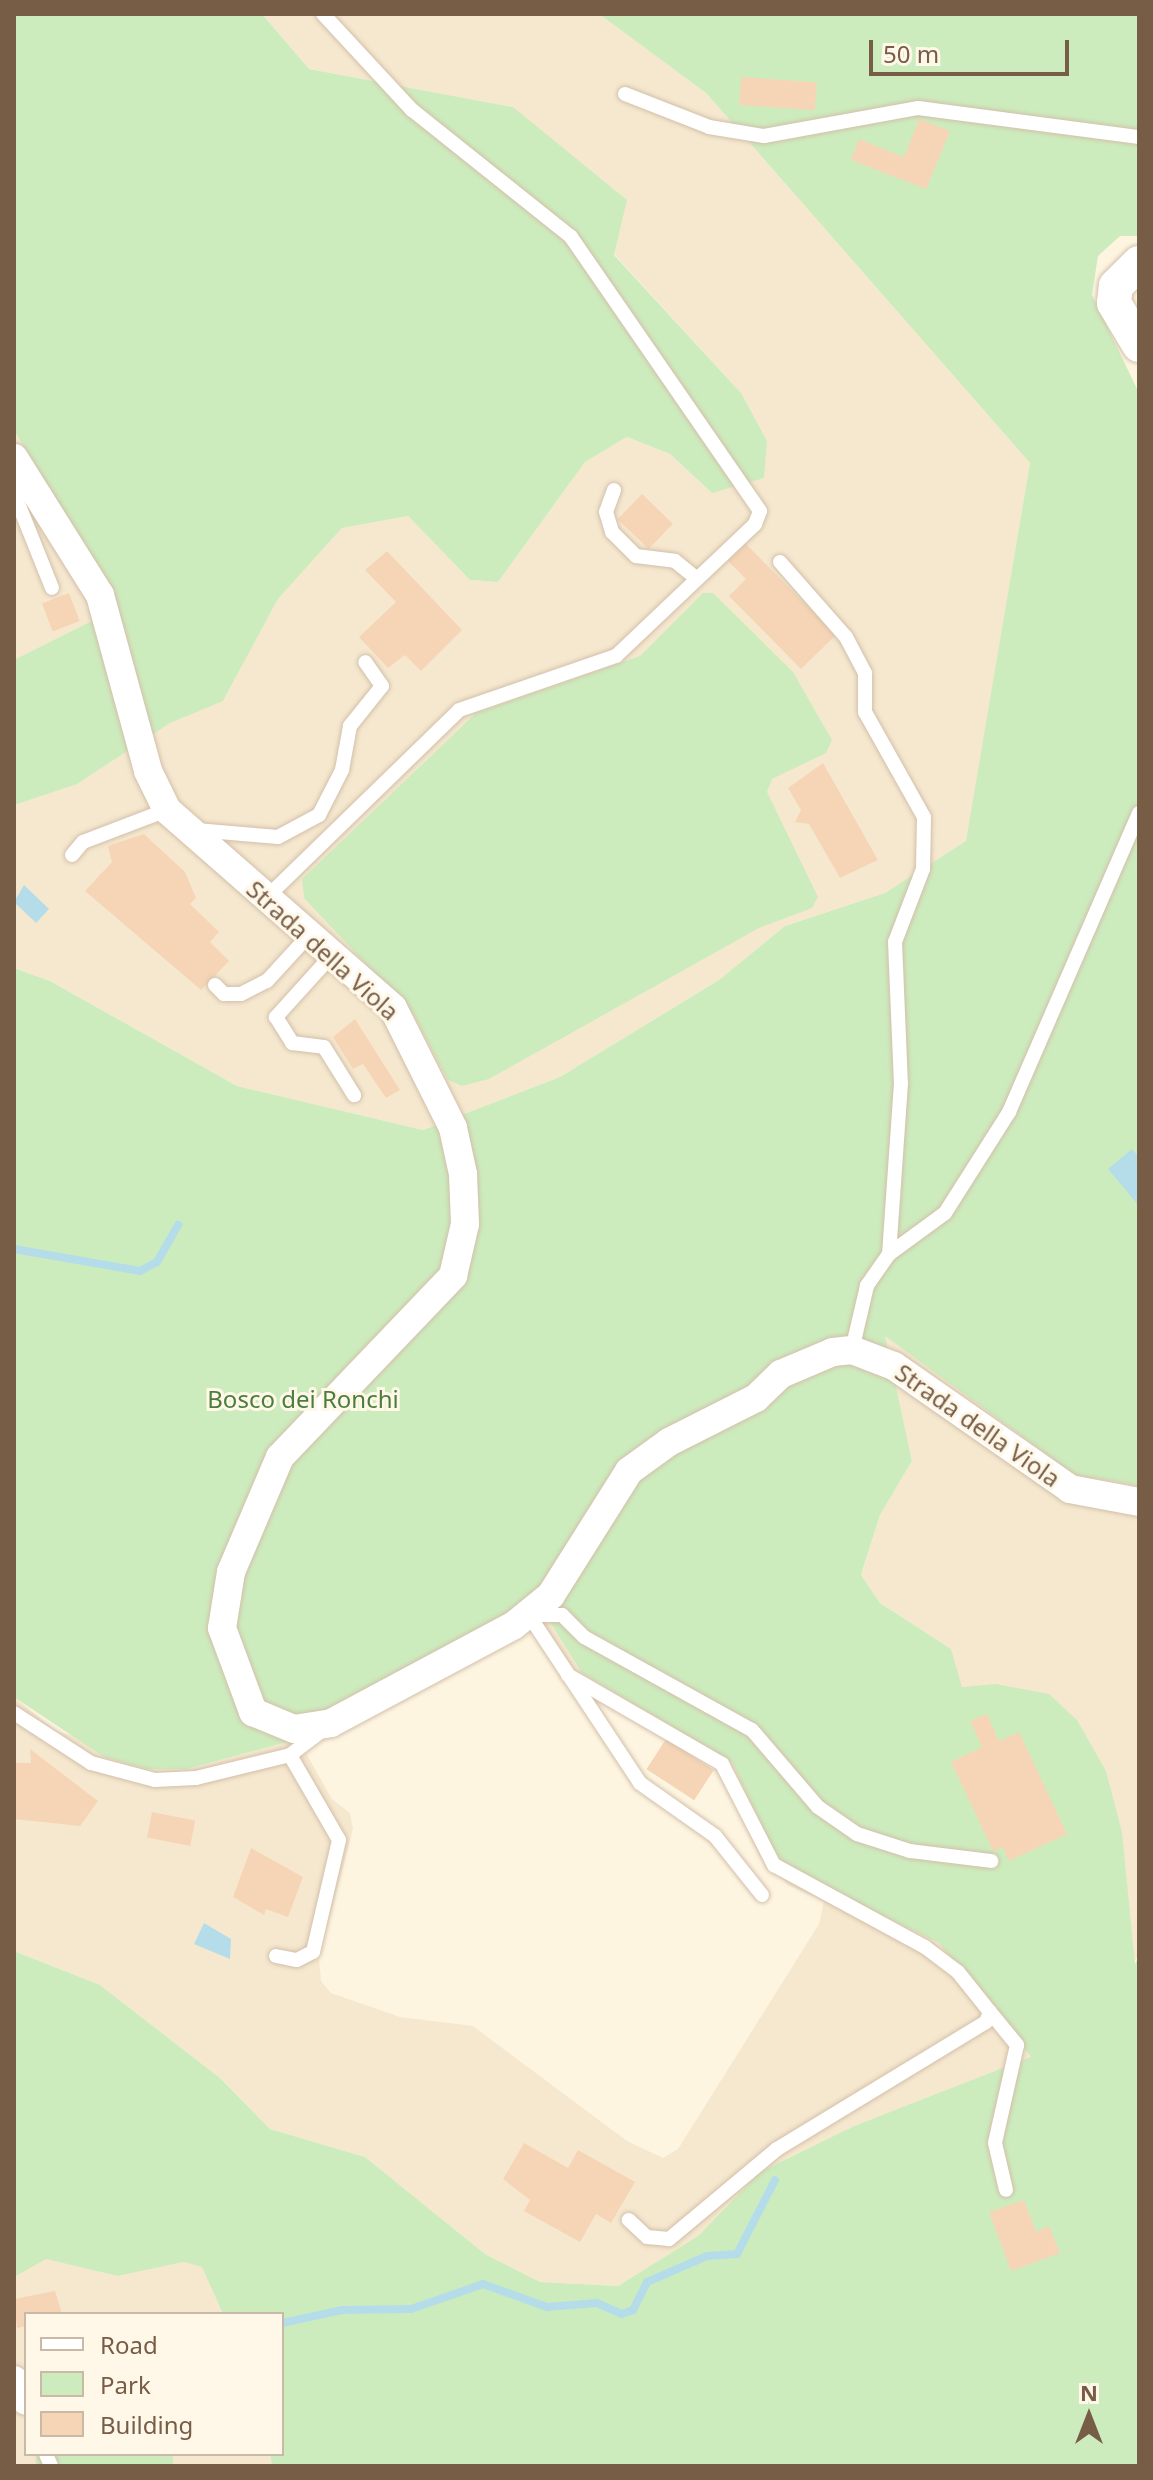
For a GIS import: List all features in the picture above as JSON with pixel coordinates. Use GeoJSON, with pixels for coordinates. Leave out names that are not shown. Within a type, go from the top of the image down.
{"type":"FeatureCollection","features":[{"type":"Feature","properties":{"kind":"street"},"geometry":{"type":"LineString","coordinates":[[1139,263],[1116,286],[1114,303],[1139,345]]}},
{"type":"Feature","properties":{"kind":"street","name":"Strada della Viola"},"geometry":{"type":"LineString","coordinates":[[15,474],[100,595],[148,771],[177,819],[310,934],[412,1034],[453,1128],[465,1224],[453,1276],[437,1299],[280,1457],[223,1597],[229,1655],[253,1712],[294,1729],[331,1723],[529,1615],[551,1595],[629,1471],[669,1442],[756,1398],[791,1368],[852,1350],[894,1366],[1070,1489],[1139,1502]]}},
{"type":"Feature","properties":{"kind":"street"},"geometry":{"type":"LineString","coordinates":[[14,2380],[24,2398]]}},
{"type":"Feature","properties":{"kind":"lane"},"geometry":{"type":"LineString","coordinates":[[266,898],[459,710],[616,656],[755,524],[757,498],[570,236],[412,110],[323,14]]}},
{"type":"Feature","properties":{"kind":"lane"},"geometry":{"type":"LineString","coordinates":[[625,94],[709,127],[764,136],[918,108],[1139,137]]}},
{"type":"Feature","properties":{"kind":"lane"},"geometry":{"type":"LineString","coordinates":[[15,474],[52,588]]}},
{"type":"Feature","properties":{"kind":"lane"},"geometry":{"type":"LineString","coordinates":[[614,490],[606,512],[612,532],[636,556],[675,561],[697,579]]}},
{"type":"Feature","properties":{"kind":"lane"},"geometry":{"type":"LineString","coordinates":[[780,562],[846,637],[865,673],[865,712],[924,817],[923,869],[895,942],[901,1083],[889,1254]]}},
{"type":"Feature","properties":{"kind":"lane"},"geometry":{"type":"LineString","coordinates":[[72,855],[83,842],[177,819],[278,837],[306,828],[334,790],[357,713],[382,686],[365,662]]}},
{"type":"Feature","properties":{"kind":"lane"},"geometry":{"type":"LineString","coordinates":[[852,1350],[867,1286],[889,1254],[945,1213],[1009,1112],[1139,813]]}},
{"type":"Feature","properties":{"kind":"lane"},"geometry":{"type":"LineString","coordinates":[[215,985],[224,994],[254,988],[310,934]]}},
{"type":"Feature","properties":{"kind":"lane"},"geometry":{"type":"LineString","coordinates":[[332,955],[276,1017],[292,1043],[324,1047],[354,1095]]}},
{"type":"Feature","properties":{"kind":"lane"},"geometry":{"type":"LineString","coordinates":[[529,1615],[640,1783],[715,1836],[762,1895]]}},
{"type":"Feature","properties":{"kind":"lane"},"geometry":{"type":"LineString","coordinates":[[529,1615],[562,1615],[584,1637],[752,1730],[818,1807],[857,1834],[910,1851],[991,1861]]}},
{"type":"Feature","properties":{"kind":"lane"},"geometry":{"type":"LineString","coordinates":[[568,1675],[722,1764],[774,1865],[925,1947],[990,2012],[1017,2045],[995,2143],[1006,2190]]}},
{"type":"Feature","properties":{"kind":"lane","name":"Strada della Viola"},"geometry":{"type":"LineString","coordinates":[[14,1713],[91,1763],[155,1780],[196,1778],[290,1755],[331,1723]]}},
{"type":"Feature","properties":{"kind":"lane"},"geometry":{"type":"LineString","coordinates":[[276,1956],[297,1960],[313,1952],[339,1840],[290,1755]]}},
{"type":"Feature","properties":{"kind":"lane"},"geometry":{"type":"LineString","coordinates":[[629,2220],[647,2237],[669,2239],[777,2149],[986,2022],[990,2012]]}},
{"type":"Feature","properties":{"kind":"shaded area"},"geometry":{"type":"Polygon","coordinates":[[[262,14],[599,14],[706,93],[1030,463],[967,841],[885,893],[785,926],[719,980],[560,1077],[423,1130],[237,1086],[50,981],[14,968],[14,430],[108,586],[223,701],[278,599],[342,528],[408,516],[470,580],[498,582],[585,462],[627,437],[670,454],[712,493],[741,393],[614,254],[513,107],[309,69],[262,14]]]}},
{"type":"Feature","properties":{"kind":"shaded area"},"geometry":{"type":"Polygon","coordinates":[[[1139,1096],[1139,1956],[1032,2057],[854,2126],[760,2172],[698,2236],[618,2286],[540,2282],[485,2254],[365,2157],[270,2129],[220,2078],[100,1985],[14,1951],[14,1697],[56,1731],[187,1769],[298,1739],[332,1799],[350,1813],[353,1829],[319,1958],[321,1981],[331,1993],[400,2017],[473,2026],[627,2141],[663,2158],[678,2149],[819,1924],[824,1901],[788,1885],[760,1857],[720,1770],[575,1681],[531,1611],[951,1649],[880,1603],[861,1576],[880,1515],[912,1461],[884,1335],[1139,1096]]]}},
{"type":"Feature","properties":{"kind":"shaded area"},"geometry":{"type":"Polygon","coordinates":[[[14,2132],[118,2276],[184,2262],[202,2266],[222,2312],[24,2312],[24,2456],[270,2456],[272,2466],[14,2466],[14,2132]]]}},
{"type":"Feature","properties":{"kind":"green space"},"geometry":{"type":"Polygon","coordinates":[[[14,14],[262,14],[309,69],[513,107],[627,200],[614,255],[741,393],[767,441],[764,478],[712,493],[670,454],[627,437],[585,462],[498,582],[470,580],[408,516],[342,528],[278,599],[223,701],[170,723],[77,784],[14,805],[14,660],[118,608],[14,430],[14,14]]]}},
{"type":"Feature","properties":{"kind":"green space","name":"Bosco dei Ronchi"},"geometry":{"type":"Polygon","coordinates":[[[599,14],[1139,14],[1139,236],[1120,236],[1098,256],[1092,295],[1139,393],[1139,1485],[1075,1475],[885,1336],[912,1461],[880,1515],[861,1575],[880,1603],[951,1649],[962,1687],[996,1684],[1049,1694],[1077,1720],[1106,1771],[1122,1832],[1135,1964],[1139,1956],[1139,2466],[272,2466],[270,2456],[284,2456],[284,2312],[222,2312],[202,2267],[184,2262],[118,2276],[46,2259],[14,2277],[14,1951],[100,1985],[220,2078],[270,2129],[365,2157],[485,2254],[540,2282],[618,2286],[698,2236],[760,2172],[854,2126],[1031,2057],[939,1943],[807,1879],[776,1856],[732,1762],[582,1673],[545,1614],[298,1739],[187,1769],[147,1769],[104,1757],[14,1697],[14,968],[50,981],[237,1086],[423,1130],[560,1077],[719,980],[785,926],[885,893],[966,841],[1030,463],[706,93],[599,14]]]}},
{"type":"Feature","properties":{"kind":"green space"},"geometry":{"type":"Polygon","coordinates":[[[703,593],[713,593],[793,672],[832,740],[826,753],[772,779],[767,792],[818,897],[812,908],[759,928],[489,1079],[462,1086],[448,1080],[413,1014],[304,898],[302,879],[476,713],[640,656],[703,593]]]}},
{"type":"Feature","properties":{"kind":"green space"},"geometry":{"type":"Polygon","coordinates":[[[36,2456],[173,2456],[173,2466],[36,2466],[36,2456]]]}},
{"type":"Feature","properties":{"kind":"water"},"geometry":{"type":"Polygon","coordinates":[[[24,885],[49,909],[36,923],[14,902],[24,885]]]}},
{"type":"Feature","properties":{"kind":"water"},"geometry":{"type":"Polygon","coordinates":[[[1132,1149],[1139,1157],[1139,1206],[1108,1169],[1132,1149]]]}},
{"type":"Feature","properties":{"kind":"water"},"geometry":{"type":"Polygon","coordinates":[[[204,1923],[231,1939],[230,1959],[194,1944],[204,1923]]]}},
{"type":"Feature","properties":{"kind":"building"},"geometry":{"type":"Polygon","coordinates":[[[741,77],[817,82],[815,110],[739,105],[741,77]]]}},
{"type":"Feature","properties":{"kind":"building"},"geometry":{"type":"Polygon","coordinates":[[[919,119],[950,131],[926,189],[851,160],[859,139],[904,157],[919,119]]]}},
{"type":"Feature","properties":{"kind":"building"},"geometry":{"type":"Polygon","coordinates":[[[642,494],[673,524],[649,549],[618,519],[642,494]]]}},
{"type":"Feature","properties":{"kind":"building"},"geometry":{"type":"Polygon","coordinates":[[[746,544],[836,635],[801,669],[729,596],[746,579],[728,561],[746,544]]]}},
{"type":"Feature","properties":{"kind":"building"},"geometry":{"type":"Polygon","coordinates":[[[387,551],[462,630],[421,671],[405,655],[388,668],[359,637],[396,602],[365,570],[387,551]]]}},
{"type":"Feature","properties":{"kind":"building"},"geometry":{"type":"Polygon","coordinates":[[[69,593],[80,621],[53,631],[42,603],[69,593]]]}},
{"type":"Feature","properties":{"kind":"building"},"geometry":{"type":"Polygon","coordinates":[[[823,763],[878,860],[840,878],[809,824],[795,822],[801,810],[788,788],[823,763]]]}},
{"type":"Feature","properties":{"kind":"building"},"geometry":{"type":"Polygon","coordinates":[[[144,834],[185,872],[196,898],[190,904],[219,932],[210,942],[229,961],[201,990],[85,891],[112,862],[108,846],[144,834]]]}},
{"type":"Feature","properties":{"kind":"building"},"geometry":{"type":"Polygon","coordinates":[[[355,1019],[400,1090],[386,1098],[363,1064],[353,1069],[333,1037],[355,1019]]]}},
{"type":"Feature","properties":{"kind":"building"},"geometry":{"type":"Polygon","coordinates":[[[987,1714],[999,1741],[1019,1732],[1067,1834],[1009,1861],[1002,1847],[993,1851],[951,1762],[982,1747],[970,1721],[987,1714]]]}},
{"type":"Feature","properties":{"kind":"building"},"geometry":{"type":"Polygon","coordinates":[[[666,1739],[714,1770],[694,1800],[646,1769],[666,1739]]]}},
{"type":"Feature","properties":{"kind":"building"},"geometry":{"type":"Polygon","coordinates":[[[30,1749],[98,1801],[80,1826],[14,1819],[14,1763],[31,1763],[30,1749]]]}},
{"type":"Feature","properties":{"kind":"building"},"geometry":{"type":"Polygon","coordinates":[[[152,1812],[195,1820],[190,1846],[147,1838],[152,1812]]]}},
{"type":"Feature","properties":{"kind":"building"},"geometry":{"type":"Polygon","coordinates":[[[251,1848],[303,1877],[288,1917],[266,1909],[264,1915],[233,1897],[251,1848]]]}},
{"type":"Feature","properties":{"kind":"building"},"geometry":{"type":"Polygon","coordinates":[[[524,2143],[568,2168],[578,2150],[635,2182],[611,2223],[596,2214],[580,2242],[524,2211],[530,2200],[503,2179],[524,2143]]]}},
{"type":"Feature","properties":{"kind":"building"},"geometry":{"type":"Polygon","coordinates":[[[1024,2200],[1036,2232],[1049,2226],[1060,2253],[1011,2271],[989,2212],[1024,2200]]]}},
{"type":"Feature","properties":{"kind":"building"},"geometry":{"type":"Polygon","coordinates":[[[55,2291],[61,2312],[24,2312],[24,2326],[17,2328],[14,2299],[55,2291]]]}},
{"type":"Feature","properties":{"kind":"waterway"},"geometry":{"type":"LineString","coordinates":[[14,1249],[140,1271],[157,1262],[178,1225]]}},
{"type":"Feature","properties":{"kind":"waterway"},"geometry":{"type":"LineString","coordinates":[[284,2323],[342,2310],[411,2309],[483,2284],[547,2307],[597,2303],[622,2314],[633,2310],[647,2282],[707,2256],[737,2254],[775,2180]]}}]}
